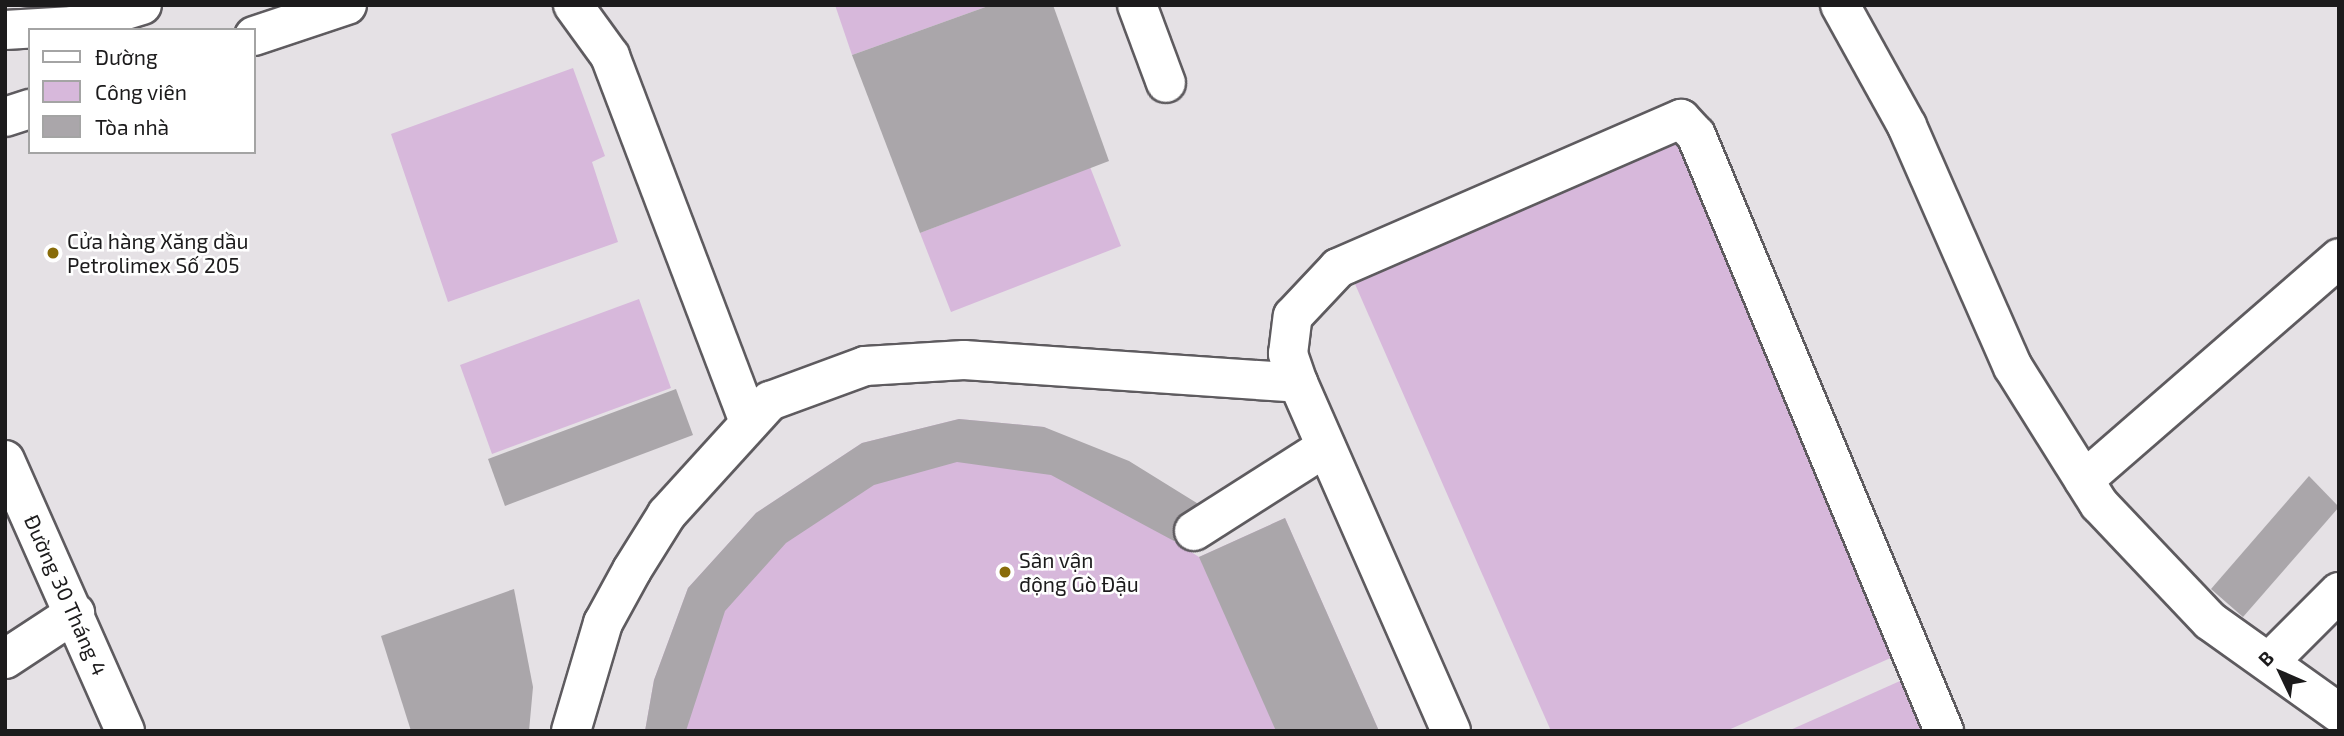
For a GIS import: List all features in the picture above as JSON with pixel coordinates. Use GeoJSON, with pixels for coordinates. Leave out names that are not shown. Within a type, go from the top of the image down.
{"type":"FeatureCollection","features":[{"type":"Feature","properties":{"kind":"main road"},"geometry":{"type":"LineString","coordinates":[[39,28],[73,26],[142,5]]}},
{"type":"Feature","properties":{"kind":"main road"},"geometry":{"type":"LineString","coordinates":[[256,35],[347,5]]}},
{"type":"Feature","properties":{"kind":"main road"},"geometry":{"type":"LineString","coordinates":[[573,5],[610,57],[749,422]]}},
{"type":"Feature","properties":{"kind":"main road"},"geometry":{"type":"LineString","coordinates":[[1137,5],[1166,83]]}},
{"type":"Feature","properties":{"kind":"main road"},"geometry":{"type":"LineString","coordinates":[[1840,5],[1907,126],[2013,367],[2084,481],[2210,621],[2339,713]]}},
{"type":"Feature","properties":{"kind":"main road"},"geometry":{"type":"LineString","coordinates":[[5,30],[28,29]]}},
{"type":"Feature","properties":{"kind":"main road"},"geometry":{"type":"LineString","coordinates":[[5,117],[28,110]]}},
{"type":"Feature","properties":{"kind":"main road"},"geometry":{"type":"LineString","coordinates":[[1451,731],[1298,383],[1287,354],[1293,316],[1338,268],[1672,121],[1687,121],[1944,731]]}},
{"type":"Feature","properties":{"kind":"main road"},"geometry":{"type":"LineString","coordinates":[[2084,481],[2339,258]]}},
{"type":"Feature","properties":{"kind":"main road"},"geometry":{"type":"LineString","coordinates":[[570,731],[603,623],[632,570],[667,514],[770,401],[865,366],[1012,361],[1182,380],[1298,383]]}},
{"type":"Feature","properties":{"kind":"main road"},"geometry":{"type":"LineString","coordinates":[[1194,531],[1326,447]]}},
{"type":"Feature","properties":{"kind":"main road","name":"Đường 30 Tháng 4"},"geometry":{"type":"LineString","coordinates":[[5,460],[125,731]]}},
{"type":"Feature","properties":{"kind":"main road"},"geometry":{"type":"LineString","coordinates":[[2269,662],[2339,592]]}},
{"type":"Feature","properties":{"kind":"main road"},"geometry":{"type":"LineString","coordinates":[[5,659],[75,613]]}},
{"type":"Feature","properties":{"kind":"green space"},"geometry":{"type":"Polygon","coordinates":[[[835,5],[991,5],[852,55],[835,5]]]}},
{"type":"Feature","properties":{"kind":"green space"},"geometry":{"type":"Polygon","coordinates":[[[573,68],[605,156],[592,162],[618,242],[448,302],[391,134],[573,68]]]}},
{"type":"Feature","properties":{"kind":"green space"},"geometry":{"type":"Polygon","coordinates":[[[1680,140],[1904,652],[1726,731],[1551,731],[1355,284],[1680,140]]]}},
{"type":"Feature","properties":{"kind":"green space"},"geometry":{"type":"Polygon","coordinates":[[[1090,167],[1121,246],[951,312],[920,233],[1090,167]]]}},
{"type":"Feature","properties":{"kind":"green space"},"geometry":{"type":"Polygon","coordinates":[[[639,299],[671,388],[492,454],[460,365],[639,299]]]}},
{"type":"Feature","properties":{"kind":"green space","name":"Sân vận động Gò Đậu"},"geometry":{"type":"Polygon","coordinates":[[[959,419],[1044,427],[1200,505],[1174,541],[1199,557],[1285,518],[1379,731],[645,731],[654,680],[688,588],[756,513],[862,443],[959,419]]]}},
{"type":"Feature","properties":{"kind":"green space"},"geometry":{"type":"Polygon","coordinates":[[[1900,681],[1921,731],[1788,731],[1900,681]]]}},
{"type":"Feature","properties":{"kind":"building"},"geometry":{"type":"Polygon","coordinates":[[[991,5],[1053,5],[1109,161],[920,233],[852,55],[991,5]]]}},
{"type":"Feature","properties":{"kind":"building"},"geometry":{"type":"Polygon","coordinates":[[[676,389],[693,435],[505,506],[488,459],[676,389]]]}},
{"type":"Feature","properties":{"kind":"building"},"geometry":{"type":"Polygon","coordinates":[[[959,419],[1044,427],[1129,461],[1200,505],[1174,541],[1051,475],[957,462],[874,485],[786,543],[725,611],[686,731],[645,731],[654,680],[688,588],[756,513],[862,443],[959,419]]]}},
{"type":"Feature","properties":{"kind":"building"},"geometry":{"type":"Polygon","coordinates":[[[2309,476],[2339,507],[2243,617],[2211,589],[2309,476]]]}},
{"type":"Feature","properties":{"kind":"building"},"geometry":{"type":"Polygon","coordinates":[[[1285,518],[1379,731],[1276,731],[1199,557],[1285,518]]]}},
{"type":"Feature","properties":{"kind":"building"},"geometry":{"type":"Polygon","coordinates":[[[514,589],[533,687],[529,731],[411,731],[381,636],[514,589]]]}},
{"type":"Feature","properties":{"kind":"place","name":"Cửa hàng Xăng dầu Petrolimex Số 205"},"geometry":{"type":"Point","coordinates":[53,253]}},
{"type":"Feature","properties":{"kind":"place","name":"Sân vận động Gò Đậu"},"geometry":{"type":"Point","coordinates":[1005,572]}}]}
